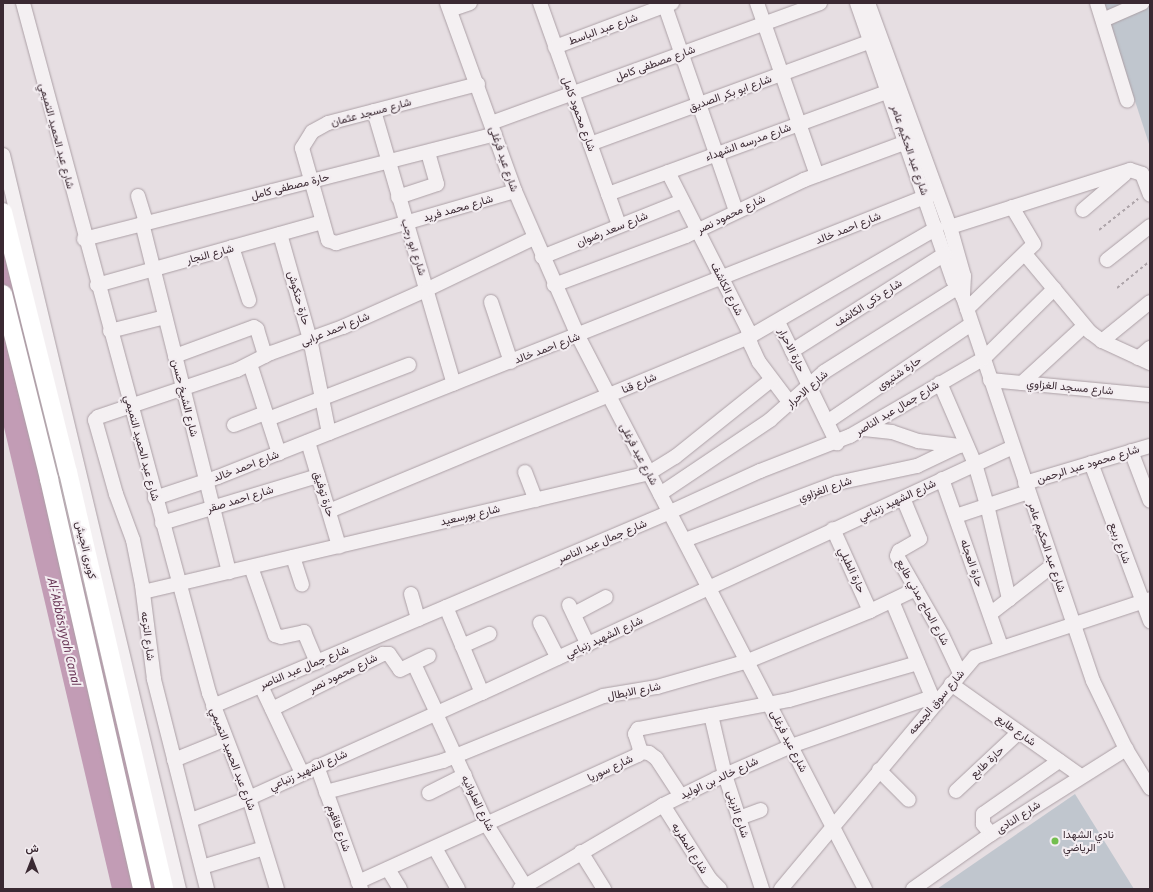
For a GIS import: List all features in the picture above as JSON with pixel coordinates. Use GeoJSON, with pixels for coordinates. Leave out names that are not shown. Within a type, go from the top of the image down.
{"type":"FeatureCollection","features":[{"type":"Feature","properties":{"kind":"main road","name":"كوبرى الجيش"},"geometry":{"type":"LineString","coordinates":[[3,212],[68,472],[164,889]]}},
{"type":"Feature","properties":{"kind":"main road","name":"كوبرى الجيش"},"geometry":{"type":"LineString","coordinates":[[3,294],[49,480],[142,889]]}},
{"type":"Feature","properties":{"kind":"street","name":"شارع عبد الحميد التميمي"},"geometry":{"type":"LineString","coordinates":[[22,3],[84,239],[213,706],[249,798],[277,889]]}},
{"type":"Feature","properties":{"kind":"street"},"geometry":{"type":"LineString","coordinates":[[449,7],[470,3]]}},
{"type":"Feature","properties":{"kind":"street","name":"شارع محمود كامل"},"geometry":{"type":"LineString","coordinates":[[540,3],[571,94],[619,225]]}},
{"type":"Feature","properties":{"kind":"street"},"geometry":{"type":"LineString","coordinates":[[757,3],[817,175]]}},
{"type":"Feature","properties":{"kind":"street","name":"شارع مصطفى كامل"},"geometry":{"type":"LineString","coordinates":[[493,128],[571,94],[820,3]]}},
{"type":"Feature","properties":{"kind":"street","name":"شارع عبد الحكيم عامر"},"geometry":{"type":"LineString","coordinates":[[857,3],[907,142],[932,194]]}},
{"type":"Feature","properties":{"kind":"street","name":"شارع عبد الحكيم عامر"},"geometry":{"type":"LineString","coordinates":[[868,3],[943,228],[964,276],[962,298]]}},
{"type":"Feature","properties":{"kind":"street"},"geometry":{"type":"LineString","coordinates":[[1097,3],[1127,100]]}},
{"type":"Feature","properties":{"kind":"street"},"geometry":{"type":"LineString","coordinates":[[1103,20],[1142,3]]}},
{"type":"Feature","properties":{"kind":"street"},"geometry":{"type":"LineString","coordinates":[[667,4],[681,53],[736,211]]}},
{"type":"Feature","properties":{"kind":"street","name":"شارع عبد الباسط"},"geometry":{"type":"LineString","coordinates":[[555,47],[667,4]]}},
{"type":"Feature","properties":{"kind":"street","name":"شارع عيد فرغلى"},"geometry":{"type":"LineString","coordinates":[[449,7],[478,84],[515,191],[554,285],[578,336],[608,396],[710,586],[865,889]]}},
{"type":"Feature","properties":{"kind":"street","name":"شارع ابو بكر الصديق"},"geometry":{"type":"LineString","coordinates":[[590,144],[871,41]]}},
{"type":"Feature","properties":{"kind":"street","name":"شارع مسجد عثمان"},"geometry":{"type":"LineString","coordinates":[[322,222],[302,148],[305,140],[322,125],[478,84]]}},
{"type":"Feature","properties":{"kind":"street","name":"شارع مدرسه الشهداء"},"geometry":{"type":"LineString","coordinates":[[608,194],[889,91]]}},
{"type":"Feature","properties":{"kind":"street","name":"شارع ابو رجب"},"geometry":{"type":"LineString","coordinates":[[374,111],[398,197],[428,289],[454,384]]}},
{"type":"Feature","properties":{"kind":"street","name":"حارة مصطفى كامل"},"geometry":{"type":"LineString","coordinates":[[84,239],[310,180],[428,152],[493,128]]}},
{"type":"Feature","properties":{"kind":"street","name":"شارع محمود نصر"},"geometry":{"type":"LineString","coordinates":[[554,285],[698,231],[736,211],[817,175],[907,142]]}},
{"type":"Feature","properties":{"kind":"street"},"geometry":{"type":"LineString","coordinates":[[398,197],[437,184],[428,152]]}},
{"type":"Feature","properties":{"kind":"street"},"geometry":{"type":"LineString","coordinates":[[3,155],[179,889]]}},
{"type":"Feature","properties":{"kind":"street"},"geometry":{"type":"LineString","coordinates":[[1084,210],[1130,170],[1142,174],[1149,193]]}},
{"type":"Feature","properties":{"kind":"street","name":"شارع قنا"},"geometry":{"type":"LineString","coordinates":[[329,511],[749,337],[943,228],[1130,170]]}},
{"type":"Feature","properties":{"kind":"street","name":"شارع الكاشف"},"geometry":{"type":"LineString","coordinates":[[668,172],[722,279],[749,337],[752,348],[770,380],[790,403]]}},
{"type":"Feature","properties":{"kind":"street","name":"شارع محمد فريد"},"geometry":{"type":"LineString","coordinates":[[322,222],[328,240],[333,243],[515,191]]}},
{"type":"Feature","properties":{"kind":"street","name":"شارع احمد خالد"},"geometry":{"type":"LineString","coordinates":[[155,498],[206,482],[722,279],[932,194]]}},
{"type":"Feature","properties":{"kind":"street","name":"شارع الشيخ حسن"},"geometry":{"type":"LineString","coordinates":[[138,196],[153,269],[229,572]]}},
{"type":"Feature","properties":{"kind":"street","name":"شارع سعد رضوان"},"geometry":{"type":"LineString","coordinates":[[542,257],[682,201]]}},
{"type":"Feature","properties":{"kind":"street"},"geometry":{"type":"LineString","coordinates":[[1012,207],[1034,241],[1025,254],[1084,326],[1102,341],[1144,361],[1150,348]]}},
{"type":"Feature","properties":{"kind":"street","name":"شارع النجار"},"geometry":{"type":"LineString","coordinates":[[97,285],[322,222]]}},
{"type":"Feature","properties":{"kind":"street"},"geometry":{"type":"LineString","coordinates":[[1107,260],[1150,226]]}},
{"type":"Feature","properties":{"kind":"street","name":"شارع عبد الحكيم عامر"},"geometry":{"type":"LineString","coordinates":[[943,228],[945,254],[962,298],[1093,681],[1126,749],[1150,788]]}},
{"type":"Feature","properties":{"kind":"street","name":"حارة حنكوش"},"geometry":{"type":"LineString","coordinates":[[280,234],[310,339],[329,433]]}},
{"type":"Feature","properties":{"kind":"street","name":"شارع احمد عرابى"},"geometry":{"type":"LineString","coordinates":[[130,408],[183,390],[310,339],[428,289],[534,238]]}},
{"type":"Feature","properties":{"kind":"street"},"geometry":{"type":"LineString","coordinates":[[232,247],[249,300]]}},
{"type":"Feature","properties":{"kind":"street","name":"شارع ذكى الكاشف"},"geometry":{"type":"LineString","coordinates":[[792,351],[945,254]]}},
{"type":"Feature","properties":{"kind":"street","name":"شارع الاحرار"},"geometry":{"type":"LineString","coordinates":[[660,494],[731,448],[790,403],[809,385],[834,366],[962,298],[1025,254]]}},
{"type":"Feature","properties":{"kind":"street","name":"شارع جمال عبد الناصر"},"geometry":{"type":"LineString","coordinates":[[213,706],[670,512],[760,471],[837,443],[983,359],[1054,290]]}},
{"type":"Feature","properties":{"kind":"street"},"geometry":{"type":"LineString","coordinates":[[491,302],[511,362]]}},
{"type":"Feature","properties":{"kind":"street"},"geometry":{"type":"LineString","coordinates":[[1102,341],[1150,302]]}},
{"type":"Feature","properties":{"kind":"street"},"geometry":{"type":"LineString","coordinates":[[110,331],[165,317]]}},
{"type":"Feature","properties":{"kind":"street","name":"حارة الاحرار"},"geometry":{"type":"LineString","coordinates":[[778,322],[837,443]]}},
{"type":"Feature","properties":{"kind":"street","name":"حارة شتيوى"},"geometry":{"type":"LineString","coordinates":[[827,422],[971,324]]}},
{"type":"Feature","properties":{"kind":"street"},"geometry":{"type":"LineString","coordinates":[[1022,383],[1084,326]]}},
{"type":"Feature","properties":{"kind":"street"},"geometry":{"type":"LineString","coordinates":[[175,356],[254,327],[257,329],[265,356]]}},
{"type":"Feature","properties":{"kind":"street"},"geometry":{"type":"LineString","coordinates":[[250,364],[279,453]]}},
{"type":"Feature","properties":{"kind":"street"},"geometry":{"type":"LineString","coordinates":[[234,425],[322,398],[409,365]]}},
{"type":"Feature","properties":{"kind":"street","name":"شارع بورسعيد"},"geometry":{"type":"LineString","coordinates":[[143,592],[649,473],[675,457],[770,380]]}},
{"type":"Feature","properties":{"kind":"street","name":"شارع مسجد الغزاوي"},"geometry":{"type":"LineString","coordinates":[[990,380],[1150,395]]}},
{"type":"Feature","properties":{"kind":"street"},"geometry":{"type":"LineString","coordinates":[[940,383],[963,445],[975,464],[987,505],[1009,599]]}},
{"type":"Feature","properties":{"kind":"street","name":"شارع الترعه"},"geometry":{"type":"LineString","coordinates":[[130,408],[98,417],[95,423],[117,498],[132,535],[143,592],[154,679],[174,760],[191,820],[207,889]]}},
{"type":"Feature","properties":{"kind":"street"},"geometry":{"type":"LineString","coordinates":[[864,428],[892,432],[918,441],[963,445]]}},
{"type":"Feature","properties":{"kind":"street","name":"حارة توفيق"},"geometry":{"type":"LineString","coordinates":[[308,442],[339,546]]}},
{"type":"Feature","properties":{"kind":"street","name":"شارع الغزاوي"},"geometry":{"type":"LineString","coordinates":[[685,540],[837,483],[917,466],[963,445]]}},
{"type":"Feature","properties":{"kind":"street","name":"شارع محمود عبد الرحمن"},"geometry":{"type":"LineString","coordinates":[[956,516],[1091,463],[1150,446]]}},
{"type":"Feature","properties":{"kind":"street","name":"شارع الشهيد زنباعي"},"geometry":{"type":"LineString","coordinates":[[191,820],[249,798],[317,766],[436,714],[588,645],[710,586],[1013,447]]}},
{"type":"Feature","properties":{"kind":"street"},"geometry":{"type":"LineString","coordinates":[[1131,451],[1150,501]]}},
{"type":"Feature","properties":{"kind":"street","name":"شارع ربيع"},"geometry":{"type":"LineString","coordinates":[[1091,463],[1146,600],[1150,621]]}},
{"type":"Feature","properties":{"kind":"street"},"geometry":{"type":"LineString","coordinates":[[525,472],[536,500]]}},
{"type":"Feature","properties":{"kind":"street","name":"شارع احمد صقر"},"geometry":{"type":"LineString","coordinates":[[162,523],[318,476]]}},
{"type":"Feature","properties":{"kind":"street","name":"حارة العجله"},"geometry":{"type":"LineString","coordinates":[[942,479],[1001,647]]}},
{"type":"Feature","properties":{"kind":"street","name":"شارع الحاج مدني طايع"},"geometry":{"type":"LineString","coordinates":[[903,498],[920,540],[899,551],[897,556],[916,589],[956,679]]}},
{"type":"Feature","properties":{"kind":"street","name":"حارة الطبلي"},"geometry":{"type":"LineString","coordinates":[[833,530],[870,611]]}},
{"type":"Feature","properties":{"kind":"street"},"geometry":{"type":"LineString","coordinates":[[293,557],[302,585]]}},
{"type":"Feature","properties":{"kind":"street"},"geometry":{"type":"LineString","coordinates":[[990,614],[1053,564]]}},
{"type":"Feature","properties":{"kind":"street"},"geometry":{"type":"LineString","coordinates":[[251,567],[274,635],[281,637],[304,632],[317,662]]}},
{"type":"Feature","properties":{"kind":"street","name":"شارع الابطال"},"geometry":{"type":"LineString","coordinates":[[326,792],[392,776],[456,756],[603,696],[657,687],[748,661],[870,611],[916,589]]}},
{"type":"Feature","properties":{"kind":"street"},"geometry":{"type":"LineString","coordinates":[[411,594],[418,619]]}},
{"type":"Feature","properties":{"kind":"street"},"geometry":{"type":"LineString","coordinates":[[588,645],[571,609],[606,597]]}},
{"type":"Feature","properties":{"kind":"street","name":"شارع سوق الجمعه"},"geometry":{"type":"LineString","coordinates":[[781,889],[879,770],[934,700],[956,679],[975,657],[1001,647],[1146,600]]}},
{"type":"Feature","properties":{"kind":"street"},"geometry":{"type":"LineString","coordinates":[[892,601],[934,700]]}},
{"type":"Feature","properties":{"kind":"street"},"geometry":{"type":"LineString","coordinates":[[446,607],[482,693]]}},
{"type":"Feature","properties":{"kind":"street"},"geometry":{"type":"LineString","coordinates":[[540,623],[558,658]]}},
{"type":"Feature","properties":{"kind":"street"},"geometry":{"type":"LineString","coordinates":[[462,646],[490,634]]}},
{"type":"Feature","properties":{"kind":"street","name":"شارع محمود نصر"},"geometry":{"type":"LineString","coordinates":[[272,709],[383,654],[389,654],[398,670],[429,656]]}},
{"type":"Feature","properties":{"kind":"street","name":"شارع سوريا"},"geometry":{"type":"LineString","coordinates":[[360,885],[388,869],[488,825],[640,752],[636,730],[770,704],[918,663]]}},
{"type":"Feature","properties":{"kind":"street","name":"شارع العلوانيه"},"geometry":{"type":"LineString","coordinates":[[414,664],[488,825],[524,888]]}},
{"type":"Feature","properties":{"kind":"street","name":"شارع طايع"},"geometry":{"type":"LineString","coordinates":[[956,679],[1019,732],[1081,776]]}},
{"type":"Feature","properties":{"kind":"street"},"geometry":{"type":"LineString","coordinates":[[261,686],[302,773]]}},
{"type":"Feature","properties":{"kind":"street","name":"شارع خالد بن الوليد"},"geometry":{"type":"LineString","coordinates":[[524,888],[581,852],[663,805],[725,774],[791,746],[934,700]]}},
{"type":"Feature","properties":{"kind":"street","name":"شارع الزينى"},"geometry":{"type":"LineString","coordinates":[[711,716],[725,774],[762,889]]}},
{"type":"Feature","properties":{"kind":"street","name":"حارة طابع"},"geometry":{"type":"LineString","coordinates":[[956,791],[1019,732]]}},
{"type":"Feature","properties":{"kind":"street"},"geometry":{"type":"LineString","coordinates":[[174,760],[226,739]]}},
{"type":"Feature","properties":{"kind":"street","name":"شارع النادى"},"geometry":{"type":"LineString","coordinates":[[913,889],[991,834],[1126,749]]}},
{"type":"Feature","properties":{"kind":"street"},"geometry":{"type":"LineString","coordinates":[[640,752],[649,753],[656,758],[681,796]]}},
{"type":"Feature","properties":{"kind":"street"},"geometry":{"type":"LineString","coordinates":[[991,834],[983,824],[983,814],[1059,761]]}},
{"type":"Feature","properties":{"kind":"street","name":"شارع فاقوم"},"geometry":{"type":"LineString","coordinates":[[317,766],[360,885]]}},
{"type":"Feature","properties":{"kind":"street"},"geometry":{"type":"LineString","coordinates":[[879,770],[909,800]]}},
{"type":"Feature","properties":{"kind":"street"},"geometry":{"type":"LineString","coordinates":[[429,793],[464,775]]}},
{"type":"Feature","properties":{"kind":"street","name":"شارع المطريه"},"geometry":{"type":"LineString","coordinates":[[663,805],[710,879],[720,889]]}},
{"type":"Feature","properties":{"kind":"street"},"geometry":{"type":"LineString","coordinates":[[739,818],[761,810]]}},
{"type":"Feature","properties":{"kind":"street"},"geometry":{"type":"LineString","coordinates":[[202,867],[264,848]]}},
{"type":"Feature","properties":{"kind":"street"},"geometry":{"type":"LineString","coordinates":[[435,848],[458,889]]}},
{"type":"Feature","properties":{"kind":"street"},"geometry":{"type":"LineString","coordinates":[[581,852],[604,889]]}},
{"type":"Feature","properties":{"kind":"street"},"geometry":{"type":"LineString","coordinates":[[388,869],[400,889]]}},
{"type":"Feature","properties":{"kind":"path"},"geometry":{"type":"LineString","coordinates":[[1099,230],[1149,193]]}},
{"type":"Feature","properties":{"kind":"path"},"geometry":{"type":"LineString","coordinates":[[1117,288],[1150,261]]}},
{"type":"Feature","properties":{"kind":"shaded area"},"geometry":{"type":"Polygon","coordinates":[[[1103,3],[1150,3],[1150,147],[1103,3]]]}},
{"type":"Feature","properties":{"kind":"shaded area","name":"نادي الشهدا الرياضي"},"geometry":{"type":"Polygon","coordinates":[[[1075,794],[1134,889],[937,889],[1075,794]]]}},
{"type":"Feature","properties":{"kind":"water","name":"Al-ʿAbbāsiyyah Canal"},"geometry":{"type":"Polygon","coordinates":[[[3,245],[156,889],[112,889],[3,423],[3,245]]]}},
{"type":"Feature","properties":{"kind":"place","name":"نادي الشهدا الرياضي"},"geometry":{"type":"Point","coordinates":[1055,841]}}]}
